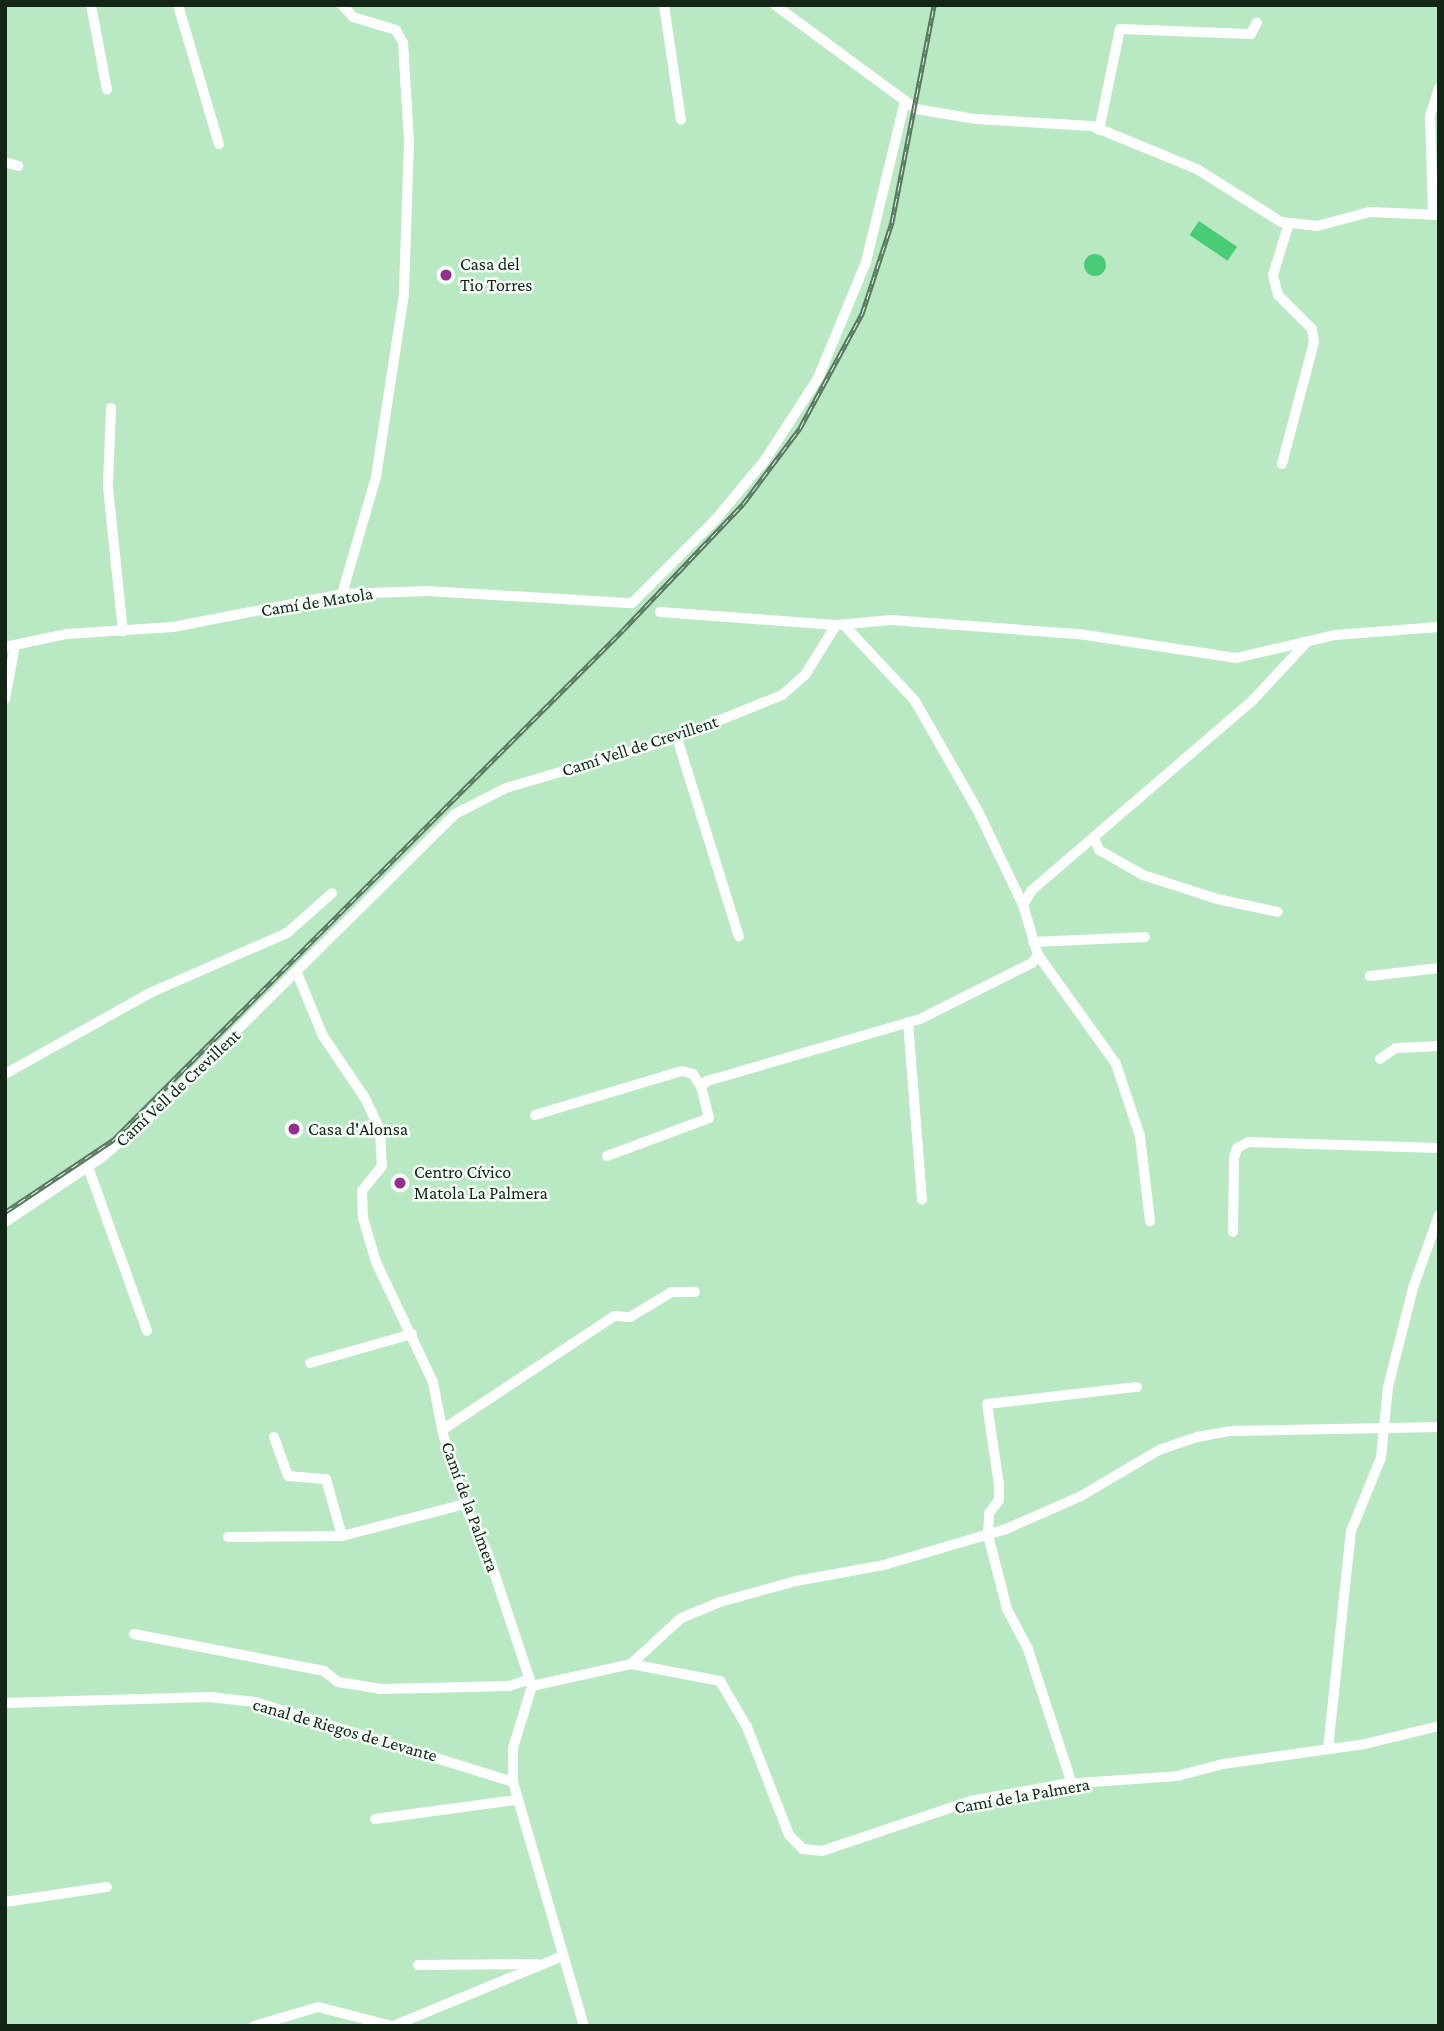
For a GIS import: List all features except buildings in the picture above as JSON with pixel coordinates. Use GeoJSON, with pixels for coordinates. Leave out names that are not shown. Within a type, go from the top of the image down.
{"type":"FeatureCollection","features":[{"type":"Feature","properties":{"kind":"street"},"geometry":{"type":"LineString","coordinates":[[91,5],[107,90]]}},
{"type":"Feature","properties":{"kind":"street"},"geometry":{"type":"LineString","coordinates":[[178,5],[219,144]]}},
{"type":"Feature","properties":{"kind":"street"},"geometry":{"type":"LineString","coordinates":[[342,5],[353,17],[396,30],[403,43],[409,141],[404,294],[376,477],[342,594]]}},
{"type":"Feature","properties":{"kind":"street"},"geometry":{"type":"LineString","coordinates":[[664,5],[681,120]]}},
{"type":"Feature","properties":{"kind":"street"},"geometry":{"type":"LineString","coordinates":[[775,5],[916,109],[976,119],[1035,124],[1061,121],[1099,130],[1197,169],[1289,223],[1317,226],[1370,212],[1436,215],[1430,116],[1439,88]]}},
{"type":"Feature","properties":{"kind":"street"},"geometry":{"type":"LineString","coordinates":[[1099,130],[1120,29],[1251,34],[1257,22]]}},
{"type":"Feature","properties":{"kind":"street","name":"Camí de Matola"},"geometry":{"type":"LineString","coordinates":[[10,646],[66,634],[173,627],[342,594],[427,591],[632,603],[716,519],[765,460],[818,378],[866,262],[905,101]]}},
{"type":"Feature","properties":{"kind":"street"},"geometry":{"type":"LineString","coordinates":[[5,162],[18,166]]}},
{"type":"Feature","properties":{"kind":"street"},"geometry":{"type":"LineString","coordinates":[[1282,464],[1314,342],[1312,329],[1278,295],[1273,275],[1289,223]]}},
{"type":"Feature","properties":{"kind":"street"},"geometry":{"type":"LineString","coordinates":[[111,408],[108,487],[123,631]]}},
{"type":"Feature","properties":{"kind":"street"},"geometry":{"type":"LineString","coordinates":[[660,612],[840,625],[891,620],[1079,634],[1236,658],[1361,631],[1439,627]]}},
{"type":"Feature","properties":{"kind":"street"},"geometry":{"type":"LineString","coordinates":[[840,625],[915,701],[978,811],[1023,905],[1038,955],[1116,1064],[1140,1136],[1150,1221]]}},
{"type":"Feature","properties":{"kind":"street","name":"Camí Vell de Crevillent"},"geometry":{"type":"LineString","coordinates":[[5,1222],[88,1167],[146,1120],[298,972],[422,845],[474,801],[677,738],[794,688],[840,625]]}},
{"type":"Feature","properties":{"kind":"street"},"geometry":{"type":"LineString","coordinates":[[1023,905],[1031,891],[1253,700],[1305,643]]}},
{"type":"Feature","properties":{"kind":"street"},"geometry":{"type":"LineString","coordinates":[[5,699],[10,646]]}},
{"type":"Feature","properties":{"kind":"street"},"geometry":{"type":"LineString","coordinates":[[677,738],[739,937]]}},
{"type":"Feature","properties":{"kind":"street"},"geometry":{"type":"LineString","coordinates":[[1094,837],[1099,850],[1143,875],[1217,899],[1278,912]]}},
{"type":"Feature","properties":{"kind":"street"},"geometry":{"type":"LineString","coordinates":[[5,1074],[164,987],[287,933],[332,893]]}},
{"type":"Feature","properties":{"kind":"street"},"geometry":{"type":"LineString","coordinates":[[1033,942],[1145,937]]}},
{"type":"Feature","properties":{"kind":"street"},"geometry":{"type":"LineString","coordinates":[[701,1087],[707,1081],[908,1022],[1032,963],[1038,955]]}},
{"type":"Feature","properties":{"kind":"street"},"geometry":{"type":"LineString","coordinates":[[1370,976],[1439,968]]}},
{"type":"Feature","properties":{"kind":"street","name":"Camí de la Palmera"},"geometry":{"type":"LineString","coordinates":[[298,972],[323,1036],[365,1098],[380,1130],[382,1166],[362,1191],[363,1218],[376,1262],[433,1382],[442,1430],[465,1504],[488,1554],[531,1683]]}},
{"type":"Feature","properties":{"kind":"street"},"geometry":{"type":"LineString","coordinates":[[908,1022],[922,1199]]}},
{"type":"Feature","properties":{"kind":"street"},"geometry":{"type":"LineString","coordinates":[[1380,1059],[1396,1048],[1439,1046]]}},
{"type":"Feature","properties":{"kind":"street"},"geometry":{"type":"LineString","coordinates":[[535,1115],[682,1071],[693,1073],[701,1087],[709,1118],[607,1156]]}},
{"type":"Feature","properties":{"kind":"street"},"geometry":{"type":"LineString","coordinates":[[1233,1232],[1234,1158],[1237,1148],[1249,1142],[1439,1148]]}},
{"type":"Feature","properties":{"kind":"street"},"geometry":{"type":"LineString","coordinates":[[88,1167],[147,1331]]}},
{"type":"Feature","properties":{"kind":"street"},"geometry":{"type":"LineString","coordinates":[[1328,1749],[1350,1531],[1381,1458],[1388,1387],[1413,1287],[1439,1215]]}},
{"type":"Feature","properties":{"kind":"street"},"geometry":{"type":"LineString","coordinates":[[442,1430],[614,1316],[629,1317],[672,1292],[695,1292]]}},
{"type":"Feature","properties":{"kind":"street"},"geometry":{"type":"LineString","coordinates":[[310,1363],[412,1334]]}},
{"type":"Feature","properties":{"kind":"street"},"geometry":{"type":"LineString","coordinates":[[1072,1784],[1028,1649],[1007,1609],[988,1535],[989,1513],[999,1500],[999,1485],[987,1404],[1137,1387]]}},
{"type":"Feature","properties":{"kind":"street"},"geometry":{"type":"LineString","coordinates":[[134,1634],[324,1671],[338,1682],[381,1689],[509,1686],[531,1683],[631,1664],[681,1618],[720,1602],[796,1581],[884,1565],[988,1535],[1045,1514],[1159,1450],[1197,1437],[1231,1431],[1439,1427]]}},
{"type":"Feature","properties":{"kind":"street"},"geometry":{"type":"LineString","coordinates":[[274,1437],[288,1476],[326,1479],[342,1536]]}},
{"type":"Feature","properties":{"kind":"street"},"geometry":{"type":"LineString","coordinates":[[228,1537],[342,1536],[465,1504]]}},
{"type":"Feature","properties":{"kind":"street","name":"Camí de la Palmera"},"geometry":{"type":"LineString","coordinates":[[631,1664],[720,1681],[747,1727],[789,1835],[803,1849],[822,1851],[971,1801],[1072,1784],[1177,1776],[1439,1726]]}},
{"type":"Feature","properties":{"kind":"street"},"geometry":{"type":"LineString","coordinates":[[531,1683],[513,1748],[513,1782],[583,2025]]}},
{"type":"Feature","properties":{"kind":"street","name":"canal de Riegos de Levante"},"geometry":{"type":"LineString","coordinates":[[5,1703],[210,1697],[255,1702],[513,1782]]}},
{"type":"Feature","properties":{"kind":"street"},"geometry":{"type":"LineString","coordinates":[[376,1819],[516,1800]]}},
{"type":"Feature","properties":{"kind":"street"},"geometry":{"type":"LineString","coordinates":[[5,1902],[107,1886]]}},
{"type":"Feature","properties":{"kind":"street"},"geometry":{"type":"LineString","coordinates":[[254,2026],[318,2007],[392,2026],[563,1956]]}},
{"type":"Feature","properties":{"kind":"street"},"geometry":{"type":"LineString","coordinates":[[418,1965],[544,1964]]}},
{"type":"Feature","properties":{"kind":"shaded area"},"geometry":{"type":"Polygon","coordinates":[[[1199,221],[1237,247],[1228,261],[1189,235],[1199,221]]]}},
{"type":"Feature","properties":{"kind":"shaded area"},"geometry":{"type":"Polygon","coordinates":[[[1091,254],[1099,254],[1106,261],[1106,269],[1099,276],[1091,276],[1084,269],[1084,261],[1091,254]]]}},
{"type":"Feature","properties":{"kind":"railway"},"geometry":{"type":"LineString","coordinates":[[5,1212],[113,1140],[623,630],[743,504],[800,428],[862,314],[892,222],[934,5]]}},
{"type":"Feature","properties":{"kind":"place","name":"Casa del Tio Torres"},"geometry":{"type":"Point","coordinates":[446,275]}},
{"type":"Feature","properties":{"kind":"place","name":"Casa d'Alonsa"},"geometry":{"type":"Point","coordinates":[294,1129]}},
{"type":"Feature","properties":{"kind":"place","name":"Centro Cívico Matola La Palmera"},"geometry":{"type":"Point","coordinates":[400,1183]}}]}
